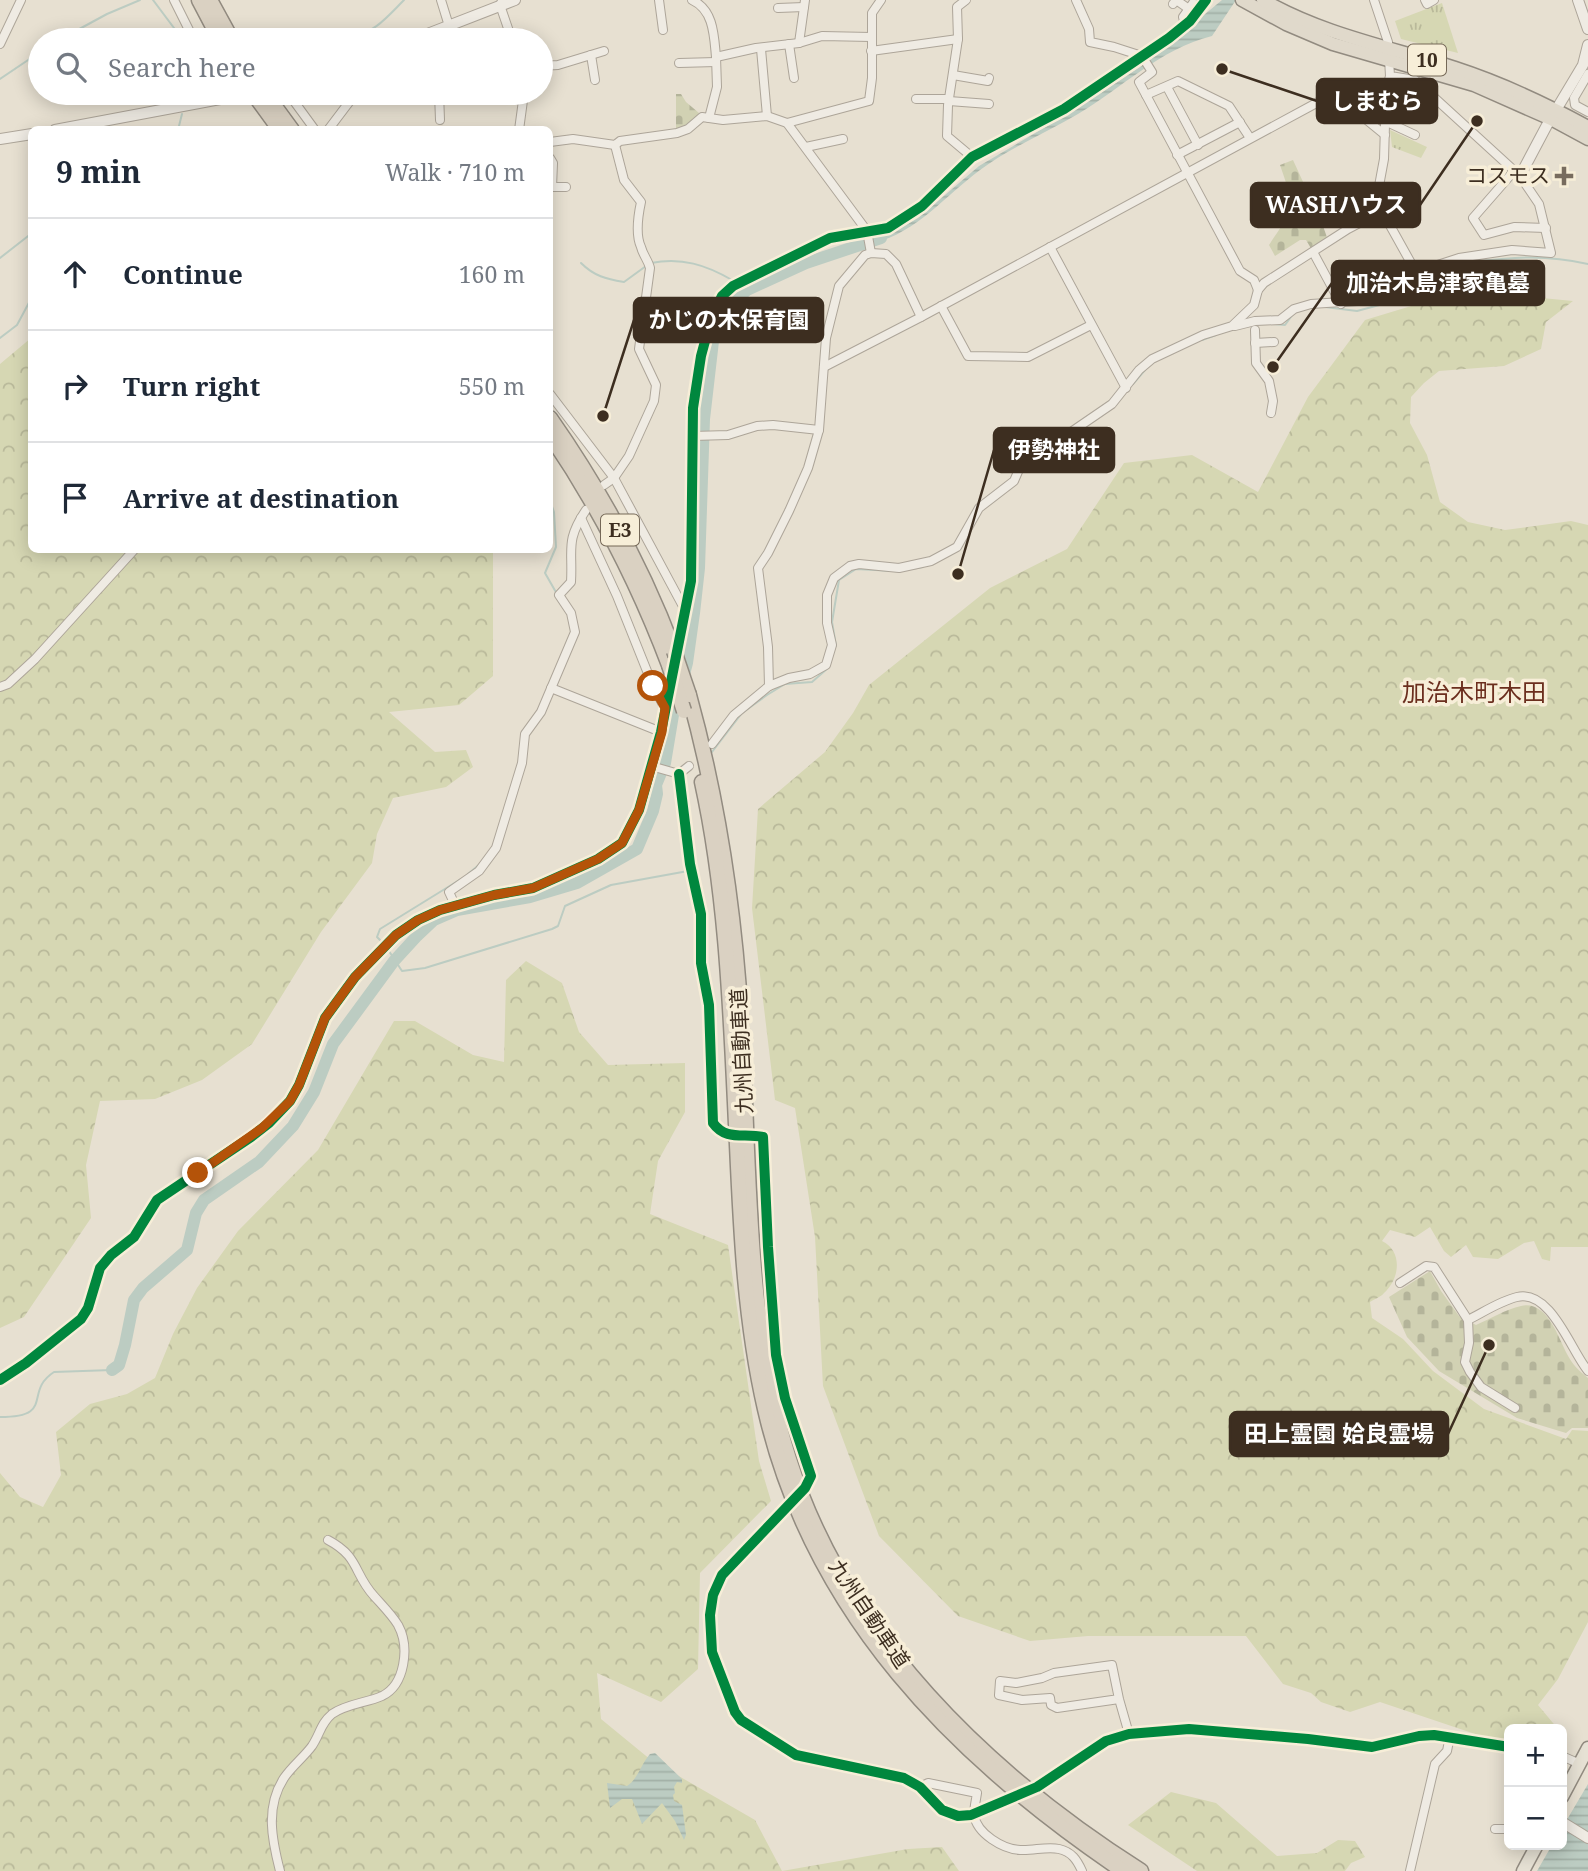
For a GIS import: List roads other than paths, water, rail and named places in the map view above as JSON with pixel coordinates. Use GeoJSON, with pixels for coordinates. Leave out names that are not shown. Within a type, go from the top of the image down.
{"type":"FeatureCollection","features":[{"type":"Feature","properties":{"kind":"highway"},"geometry":{"type":"LineString","coordinates":[[199,0],[214,28]]}},
{"type":"Feature","properties":{"kind":"highway"},"geometry":{"type":"LineString","coordinates":[[210,0],[225,28]]}},
{"type":"Feature","properties":{"kind":"highway","name":"10"},"geometry":{"type":"LineString","coordinates":[[1264,0],[1324,30],[1588,127]]}},
{"type":"Feature","properties":{"kind":"highway","name":"10"},"geometry":{"type":"LineString","coordinates":[[1243,1],[1304,33],[1333,44],[1389,55]]}},
{"type":"Feature","properties":{"kind":"highway"},"geometry":{"type":"LineString","coordinates":[[262,105],[277,126]]}},
{"type":"Feature","properties":{"kind":"highway"},"geometry":{"type":"LineString","coordinates":[[274,105],[289,126]]}},
{"type":"Feature","properties":{"kind":"highway","name":"10"},"geometry":{"type":"LineString","coordinates":[[1553,115],[1588,139]]}},
{"type":"Feature","properties":{"kind":"highway","name":"九州自動車道"},"geometry":{"type":"LineString","coordinates":[[553,422],[611,513],[641,571],[689,695],[713,791],[732,915],[742,1035],[753,1247],[764,1352],[781,1432],[808,1512],[845,1584],[868,1620],[891,1653],[937,1705],[1014,1776],[1097,1841],[1142,1871]]}},
{"type":"Feature","properties":{"kind":"highway","name":"九州自動車道"},"geometry":{"type":"LineString","coordinates":[[553,440],[596,507],[632,575],[669,665],[684,711],[704,794],[722,916],[730,1009],[742,1236],[750,1320],[765,1408],[790,1492],[817,1555],[846,1605],[910,1690],[1007,1783],[1052,1820],[1123,1871]]}},
{"type":"Feature","properties":{"kind":"main road"},"geometry":{"type":"LineString","coordinates":[[1567,1788],[1588,1748]]}},
{"type":"Feature","properties":{"kind":"main road"},"geometry":{"type":"LineString","coordinates":[[1523,1871],[1534,1850]]}},
{"type":"Feature","properties":{"kind":"street"},"geometry":{"type":"LineString","coordinates":[[0,44],[22,0]]}},
{"type":"Feature","properties":{"kind":"street"},"geometry":{"type":"LineString","coordinates":[[174,0],[188,28]]}},
{"type":"Feature","properties":{"kind":"street"},"geometry":{"type":"LineString","coordinates":[[441,0],[449,26]]}},
{"type":"Feature","properties":{"kind":"street"},"geometry":{"type":"LineString","coordinates":[[444,28],[501,3],[515,0]]}},
{"type":"Feature","properties":{"kind":"street"},"geometry":{"type":"LineString","coordinates":[[659,0],[663,30]]}},
{"type":"Feature","properties":{"kind":"street"},"geometry":{"type":"LineString","coordinates":[[692,0],[704,9],[714,28],[717,87],[709,118]]}},
{"type":"Feature","properties":{"kind":"street"},"geometry":{"type":"LineString","coordinates":[[787,123],[869,102],[872,78],[872,13],[881,0]]}},
{"type":"Feature","properties":{"kind":"street"},"geometry":{"type":"LineString","coordinates":[[966,0],[957,7],[957,39],[947,136],[972,157]]}},
{"type":"Feature","properties":{"kind":"street"},"geometry":{"type":"LineString","coordinates":[[1076,0],[1088,29],[1090,42],[1142,56],[1152,72],[1139,82],[1240,271],[1254,280],[1258,290]]}},
{"type":"Feature","properties":{"kind":"street"},"geometry":{"type":"LineString","coordinates":[[0,1380],[82,1319],[100,1268],[141,1228],[157,1200],[251,1137],[290,1101],[325,1018],[355,977],[387,943],[418,920],[440,910],[494,895],[533,888],[598,859],[622,843],[639,810],[662,732],[691,582],[694,408],[701,356],[713,312],[722,296],[739,282],[777,266],[808,247],[838,236],[888,228],[922,206],[972,157],[1064,108],[1142,56],[1185,25],[1206,0]]}},
{"type":"Feature","properties":{"kind":"street"},"geometry":{"type":"LineString","coordinates":[[1425,0],[1427,4],[1434,0]]}},
{"type":"Feature","properties":{"kind":"street"},"geometry":{"type":"LineString","coordinates":[[1578,0],[1588,29]]}},
{"type":"Feature","properties":{"kind":"street"},"geometry":{"type":"LineString","coordinates":[[1175,2],[1191,6],[1183,17],[1185,25]]}},
{"type":"Feature","properties":{"kind":"street"},"geometry":{"type":"LineString","coordinates":[[1377,2],[1389,55],[1390,76],[1386,91],[1387,122],[1379,186],[1382,211],[1416,272]]}},
{"type":"Feature","properties":{"kind":"street"},"geometry":{"type":"LineString","coordinates":[[501,3],[508,28]]}},
{"type":"Feature","properties":{"kind":"street"},"geometry":{"type":"LineString","coordinates":[[778,8],[804,4],[799,43]]}},
{"type":"Feature","properties":{"kind":"street"},"geometry":{"type":"LineString","coordinates":[[679,64],[716,60],[756,48],[799,43],[822,36],[871,37]]}},
{"type":"Feature","properties":{"kind":"street"},"geometry":{"type":"LineString","coordinates":[[871,51],[957,39]]}},
{"type":"Feature","properties":{"kind":"street"},"geometry":{"type":"LineString","coordinates":[[789,44],[794,78]]}},
{"type":"Feature","properties":{"kind":"street"},"geometry":{"type":"LineString","coordinates":[[1546,228],[1514,226],[1484,235],[1473,218],[1517,174],[1583,65],[1588,45]]}},
{"type":"Feature","properties":{"kind":"street"},"geometry":{"type":"LineString","coordinates":[[761,49],[767,116]]}},
{"type":"Feature","properties":{"kind":"street"},"geometry":{"type":"LineString","coordinates":[[553,65],[604,51]]}},
{"type":"Feature","properties":{"kind":"street"},"geometry":{"type":"LineString","coordinates":[[591,55],[595,80]]}},
{"type":"Feature","properties":{"kind":"street"},"geometry":{"type":"LineString","coordinates":[[1588,74],[1574,98],[1575,105],[1588,112]]}},
{"type":"Feature","properties":{"kind":"street"},"geometry":{"type":"LineString","coordinates":[[953,75],[988,81],[989,78]]}},
{"type":"Feature","properties":{"kind":"street"},"geometry":{"type":"LineString","coordinates":[[712,744],[734,715],[768,686],[810,674],[826,665],[832,645],[827,623],[827,595],[834,578],[850,566],[859,564],[899,568],[931,561],[957,547],[979,508],[1014,481],[1020,467],[1112,404],[1139,370],[1152,359],[1203,335],[1232,326],[1280,320],[1294,309],[1311,304],[1373,300],[1416,272],[1459,258],[1512,250],[1550,253],[1539,204],[1517,174],[1415,80],[1390,76]]}},
{"type":"Feature","properties":{"kind":"street"},"geometry":{"type":"LineString","coordinates":[[1146,95],[1178,81],[1229,106],[1251,138]]}},
{"type":"Feature","properties":{"kind":"street"},"geometry":{"type":"LineString","coordinates":[[1167,87],[1198,145]]}},
{"type":"Feature","properties":{"kind":"street"},"geometry":{"type":"LineString","coordinates":[[916,99],[989,104]]}},
{"type":"Feature","properties":{"kind":"street"},"geometry":{"type":"LineString","coordinates":[[824,367],[1322,100],[1340,99],[1385,135]]}},
{"type":"Feature","properties":{"kind":"street"},"geometry":{"type":"LineString","coordinates":[[930,104],[949,102]]}},
{"type":"Feature","properties":{"kind":"street"},"geometry":{"type":"LineString","coordinates":[[78,126],[189,105]]}},
{"type":"Feature","properties":{"kind":"street"},"geometry":{"type":"LineString","coordinates":[[297,105],[312,126]]}},
{"type":"Feature","properties":{"kind":"street"},"geometry":{"type":"LineString","coordinates":[[331,126],[348,105]]}},
{"type":"Feature","properties":{"kind":"street"},"geometry":{"type":"LineString","coordinates":[[439,105],[440,120]]}},
{"type":"Feature","properties":{"kind":"street"},"geometry":{"type":"LineString","coordinates":[[520,126],[522,105]]}},
{"type":"Feature","properties":{"kind":"street"},"geometry":{"type":"LineString","coordinates":[[553,141],[565,139],[615,145],[620,141],[677,133],[688,129],[702,117],[732,120],[767,116],[787,123],[806,147],[825,178],[867,233],[871,250]]}},
{"type":"Feature","properties":{"kind":"street"},"geometry":{"type":"LineString","coordinates":[[1177,155],[1240,122]]}},
{"type":"Feature","properties":{"kind":"street"},"geometry":{"type":"LineString","coordinates":[[1387,122],[1415,135]]}},
{"type":"Feature","properties":{"kind":"street"},"geometry":{"type":"LineString","coordinates":[[0,139],[28,135]]}},
{"type":"Feature","properties":{"kind":"street"},"geometry":{"type":"LineString","coordinates":[[806,147],[842,139]]}},
{"type":"Feature","properties":{"kind":"street"},"geometry":{"type":"LineString","coordinates":[[604,485],[614,478],[629,456],[654,401],[656,386],[639,349],[650,268],[640,247],[637,222],[641,202],[624,180],[615,145]]}},
{"type":"Feature","properties":{"kind":"street"},"geometry":{"type":"LineString","coordinates":[[553,187],[566,187]]}},
{"type":"Feature","properties":{"kind":"street"},"geometry":{"type":"LineString","coordinates":[[1232,326],[1254,305],[1258,290],[1264,283],[1382,211]]}},
{"type":"Feature","properties":{"kind":"street"},"geometry":{"type":"LineString","coordinates":[[1050,247],[1126,388]]}},
{"type":"Feature","properties":{"kind":"street"},"geometry":{"type":"LineString","coordinates":[[871,250],[886,254],[896,264],[921,317]]}},
{"type":"Feature","properties":{"kind":"street"},"geometry":{"type":"LineString","coordinates":[[768,686],[768,647],[758,568],[789,511],[808,468],[819,430],[827,338],[839,286],[871,250]]}},
{"type":"Feature","properties":{"kind":"street"},"geometry":{"type":"LineString","coordinates":[[1313,252],[1341,304]]}},
{"type":"Feature","properties":{"kind":"street"},"geometry":{"type":"LineString","coordinates":[[941,306],[968,356],[1028,357],[1091,325]]}},
{"type":"Feature","properties":{"kind":"street"},"geometry":{"type":"LineString","coordinates":[[1255,324],[1256,363],[1269,381],[1273,401],[1272,414]]}},
{"type":"Feature","properties":{"kind":"street"},"geometry":{"type":"LineString","coordinates":[[1255,343],[1274,342]]}},
{"type":"Feature","properties":{"kind":"street"},"geometry":{"type":"LineString","coordinates":[[553,398],[614,478],[685,610]]}},
{"type":"Feature","properties":{"kind":"street"},"geometry":{"type":"LineString","coordinates":[[695,436],[728,435],[757,426],[773,425],[819,430]]}},
{"type":"Feature","properties":{"kind":"street"},"geometry":{"type":"LineString","coordinates":[[456,907],[449,892],[479,871],[496,848],[522,763],[525,734],[541,712],[575,632],[571,613],[558,595],[572,582],[569,555],[573,534],[584,514],[653,686],[665,708]]}},
{"type":"Feature","properties":{"kind":"street"},"geometry":{"type":"LineString","coordinates":[[0,687],[8,684],[30,665],[131,553]]}},
{"type":"Feature","properties":{"kind":"street"},"geometry":{"type":"LineString","coordinates":[[551,688],[662,732]]}},
{"type":"Feature","properties":{"kind":"street"},"geometry":{"type":"LineString","coordinates":[[653,766],[674,772],[689,766]]}},
{"type":"Feature","properties":{"kind":"street"},"geometry":{"type":"LineString","coordinates":[[674,772],[701,914],[701,964],[709,1005],[713,1124],[730,1137]]}},
{"type":"Feature","properties":{"kind":"street"},"geometry":{"type":"LineString","coordinates":[[755,1135],[763,1137],[776,1355],[796,1435],[811,1471],[805,1488]]}},
{"type":"Feature","properties":{"kind":"street"},"geometry":{"type":"LineString","coordinates":[[1400,1283],[1426,1266],[1434,1267],[1468,1320],[1469,1343],[1465,1362],[1470,1372],[1481,1387],[1515,1408]]}},
{"type":"Feature","properties":{"kind":"street"},"geometry":{"type":"LineString","coordinates":[[1468,1320],[1517,1297],[1535,1299],[1547,1308],[1559,1323],[1588,1371]]}},
{"type":"Feature","properties":{"kind":"street"},"geometry":{"type":"LineString","coordinates":[[787,1507],[722,1575],[713,1595],[710,1615],[712,1652],[735,1712],[741,1720],[796,1755],[904,1778],[920,1787],[935,1804],[958,1816],[974,1814],[1014,1798]]}},
{"type":"Feature","properties":{"kind":"street"},"geometry":{"type":"LineString","coordinates":[[280,1871],[271,1825],[277,1790],[285,1776],[312,1747],[325,1720],[335,1712],[393,1689],[402,1666],[403,1637],[398,1625],[368,1589],[351,1556],[328,1540]]}},
{"type":"Feature","properties":{"kind":"street"},"geometry":{"type":"LineString","coordinates":[[1119,1699],[1057,1707],[1052,1705],[1050,1698],[1005,1698],[999,1695],[1000,1681],[1009,1680],[1016,1683],[1054,1673],[1112,1665],[1129,1734]]}},
{"type":"Feature","properties":{"kind":"street"},"geometry":{"type":"LineString","coordinates":[[1037,1787],[1106,1741],[1129,1734],[1189,1729],[1372,1747],[1419,1736],[1450,1736],[1504,1746]]}},
{"type":"Feature","properties":{"kind":"street"},"geometry":{"type":"LineString","coordinates":[[1410,1871],[1435,1764],[1447,1751],[1450,1736]]}},
{"type":"Feature","properties":{"kind":"street"},"geometry":{"type":"LineString","coordinates":[[1567,1758],[1580,1764]]}},
{"type":"Feature","properties":{"kind":"street"},"geometry":{"type":"LineString","coordinates":[[920,1787],[928,1783],[977,1793],[974,1814],[979,1828],[1003,1846],[1021,1850],[1056,1848],[1067,1851],[1076,1859],[1082,1871]]}},
{"type":"Feature","properties":{"kind":"street"},"geometry":{"type":"LineString","coordinates":[[1567,1825],[1588,1838]]}},
{"type":"Feature","properties":{"kind":"street"},"geometry":{"type":"LineString","coordinates":[[1495,1829],[1504,1829]]}},
{"type":"Feature","properties":{"kind":"waterway"},"geometry":{"type":"LineString","coordinates":[[81,28],[140,0]]}},
{"type":"Feature","properties":{"kind":"waterway"},"geometry":{"type":"LineString","coordinates":[[153,0],[174,28]]}},
{"type":"Feature","properties":{"kind":"waterway"},"geometry":{"type":"LineString","coordinates":[[372,28],[404,0]]}},
{"type":"Feature","properties":{"kind":"waterway"},"geometry":{"type":"LineString","coordinates":[[0,79],[28,60]]}},
{"type":"Feature","properties":{"kind":"waterway"},"geometry":{"type":"LineString","coordinates":[[179,126],[182,114]]}},
{"type":"Feature","properties":{"kind":"waterway"},"geometry":{"type":"LineString","coordinates":[[0,258],[28,236]]}},
{"type":"Feature","properties":{"kind":"waterway"},"geometry":{"type":"LineString","coordinates":[[112,1370],[119,1365],[134,1300],[143,1288],[187,1250],[196,1213],[204,1200],[259,1162],[293,1126],[314,1092],[333,1044],[394,961],[416,937],[434,920],[457,910],[530,897],[577,883],[637,849],[653,811],[656,785],[665,763],[673,715],[687,663],[699,568],[704,419],[713,341],[727,309],[747,290],[806,263],[881,238]]}},
{"type":"Feature","properties":{"kind":"waterway"},"geometry":{"type":"LineString","coordinates":[[1448,265],[1535,257],[1588,264]]}},
{"type":"Feature","properties":{"kind":"waterway"},"geometry":{"type":"LineString","coordinates":[[651,263],[673,261],[693,264],[732,280]]}},
{"type":"Feature","properties":{"kind":"waterway"},"geometry":{"type":"LineString","coordinates":[[581,263],[601,276],[624,282],[646,266]]}},
{"type":"Feature","properties":{"kind":"waterway"},"geometry":{"type":"LineString","coordinates":[[1325,307],[1357,311],[1383,304],[1423,274]]}},
{"type":"Feature","properties":{"kind":"waterway"},"geometry":{"type":"LineString","coordinates":[[743,286],[747,290]]}},
{"type":"Feature","properties":{"kind":"waterway"},"geometry":{"type":"LineString","coordinates":[[0,338],[17,325],[28,304]]}},
{"type":"Feature","properties":{"kind":"waterway"},"geometry":{"type":"LineString","coordinates":[[1273,324],[1285,325],[1293,314]]}},
{"type":"Feature","properties":{"kind":"waterway"},"geometry":{"type":"LineString","coordinates":[[1202,340],[1216,335]]}},
{"type":"Feature","properties":{"kind":"waterway"},"geometry":{"type":"LineString","coordinates":[[1133,384],[1145,370]]}},
{"type":"Feature","properties":{"kind":"waterway"},"geometry":{"type":"LineString","coordinates":[[1052,450],[1064,441]]}},
{"type":"Feature","properties":{"kind":"waterway"},"geometry":{"type":"LineString","coordinates":[[553,509],[556,547],[545,573],[557,594]]}},
{"type":"Feature","properties":{"kind":"waterway"},"geometry":{"type":"LineString","coordinates":[[911,569],[923,567]]}},
{"type":"Feature","properties":{"kind":"waterway"},"geometry":{"type":"LineString","coordinates":[[836,646],[832,622],[839,580],[856,569],[895,571]]}},
{"type":"Feature","properties":{"kind":"waterway"},"geometry":{"type":"LineString","coordinates":[[712,752],[742,713],[785,684],[812,682],[828,668]]}},
{"type":"Feature","properties":{"kind":"waterway"},"geometry":{"type":"LineString","coordinates":[[468,874],[480,864]]}},
{"type":"Feature","properties":{"kind":"waterway"},"geometry":{"type":"LineString","coordinates":[[387,948],[402,971],[425,968],[552,929],[558,926],[565,906],[611,885],[688,871]]}},
{"type":"Feature","properties":{"kind":"waterway"},"geometry":{"type":"LineString","coordinates":[[383,943],[377,937],[380,929],[461,879]]}},
{"type":"Feature","properties":{"kind":"waterway"},"geometry":{"type":"LineString","coordinates":[[0,1417],[28,1413],[34,1408],[40,1387],[54,1372],[112,1370]]}},
{"type":"Feature","properties":{"kind":"place","name":"しまむら"},"geometry":{"type":"Point","coordinates":[1222,69]}},
{"type":"Feature","properties":{"kind":"place","name":"WASHハウス"},"geometry":{"type":"Point","coordinates":[1477,121]}},
{"type":"Feature","properties":{"kind":"place","name":"コスモス"},"geometry":{"type":"Point","coordinates":[1564,176]}},
{"type":"Feature","properties":{"kind":"place","name":"加治木島津家亀墓"},"geometry":{"type":"Point","coordinates":[1273,367]}},
{"type":"Feature","properties":{"kind":"place","name":"かじの木保育園"},"geometry":{"type":"Point","coordinates":[603,416]}},
{"type":"Feature","properties":{"kind":"place","name":"伊勢神社"},"geometry":{"type":"Point","coordinates":[958,574]}},
{"type":"Feature","properties":{"kind":"place","name":"田上霊園 姶良霊場"},"geometry":{"type":"Point","coordinates":[1489,1345]}},
{"type":"Feature","properties":{"kind":"district","name":"加治木町木田"},"geometry":{"type":"Point","coordinates":[1474,693]}}]}
